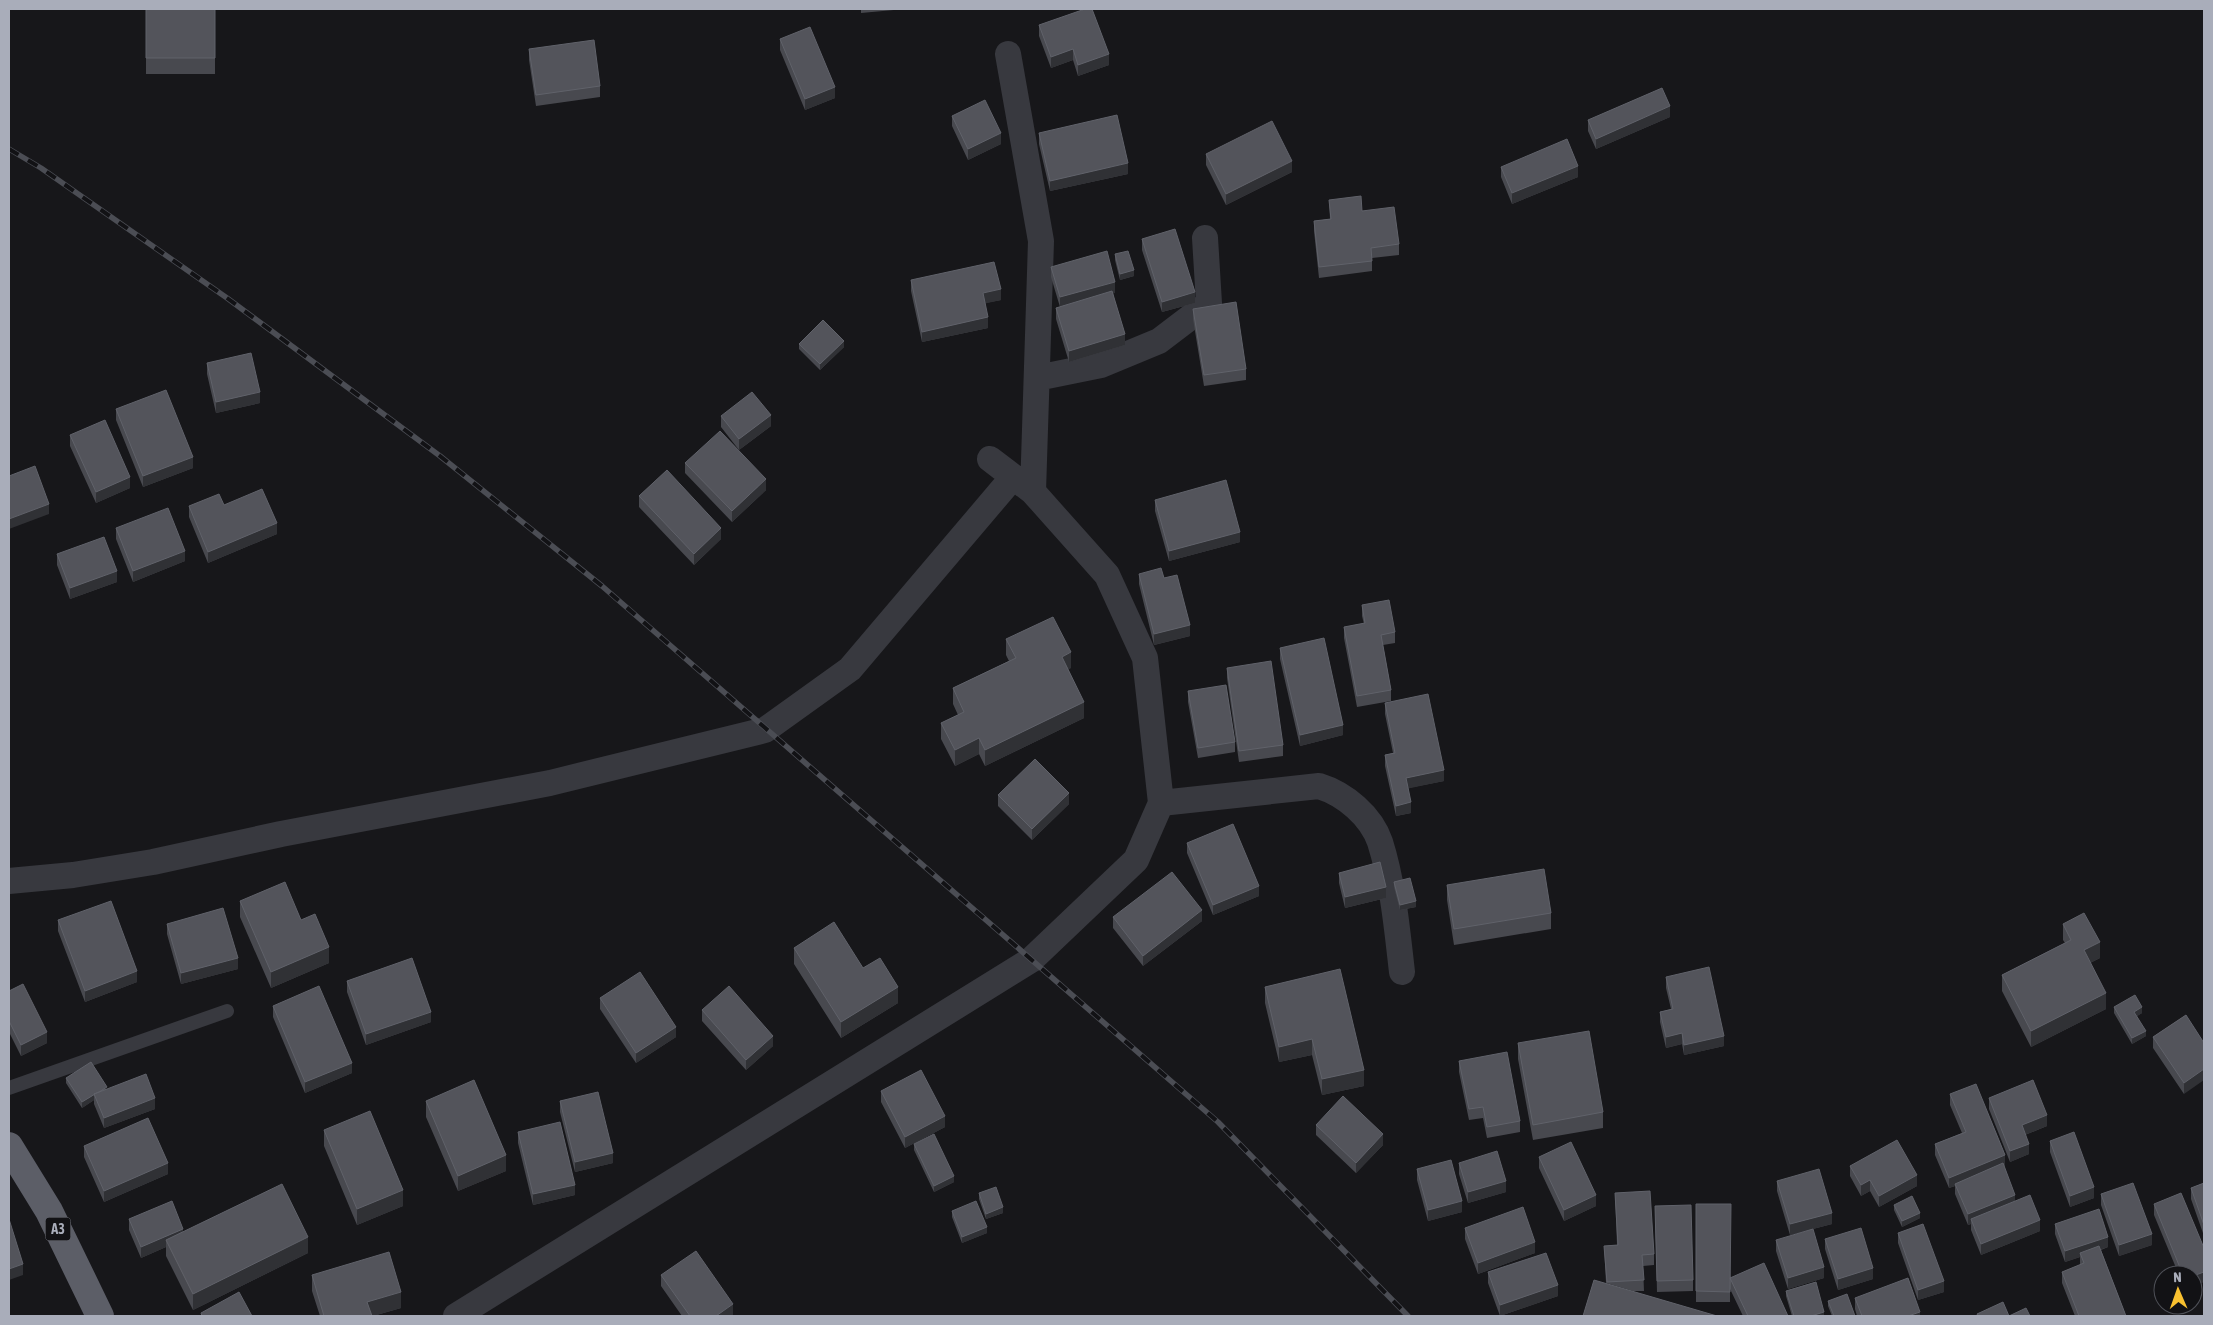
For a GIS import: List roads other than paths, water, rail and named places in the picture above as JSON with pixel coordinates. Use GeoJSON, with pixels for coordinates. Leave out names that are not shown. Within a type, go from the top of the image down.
{"type":"FeatureCollection","features":[{"type":"Feature","properties":{"kind":"highway","name":"A3"},"geometry":{"type":"LineString","coordinates":[[9,1146],[49,1211],[100,1316]]}},
{"type":"Feature","properties":{"kind":"street"},"geometry":{"type":"LineString","coordinates":[[9,881],[73,875],[153,862],[281,834],[550,784],[765,730],[850,669],[1023,484],[1037,378],[1041,241],[1008,54]]}},
{"type":"Feature","properties":{"kind":"street"},"geometry":{"type":"LineString","coordinates":[[1037,378],[1101,365],[1159,341],[1209,303],[1205,238]]}},
{"type":"Feature","properties":{"kind":"street"},"geometry":{"type":"LineString","coordinates":[[456,1316],[1031,960],[1136,860],[1160,803],[1145,658],[1107,575],[1023,484],[990,459]]}},
{"type":"Feature","properties":{"kind":"street"},"geometry":{"type":"LineString","coordinates":[[1160,803],[1319,786],[1337,792],[1366,818],[1379,841],[1395,915],[1402,972]]}},
{"type":"Feature","properties":{"kind":"lane"},"geometry":{"type":"LineString","coordinates":[[9,1088],[228,1011]]}},
{"type":"Feature","properties":{"kind":"railway"},"geometry":{"type":"LineString","coordinates":[[9,149],[41,168],[227,298],[440,456],[602,586],[1218,1122],[1408,1316]]}}]}
